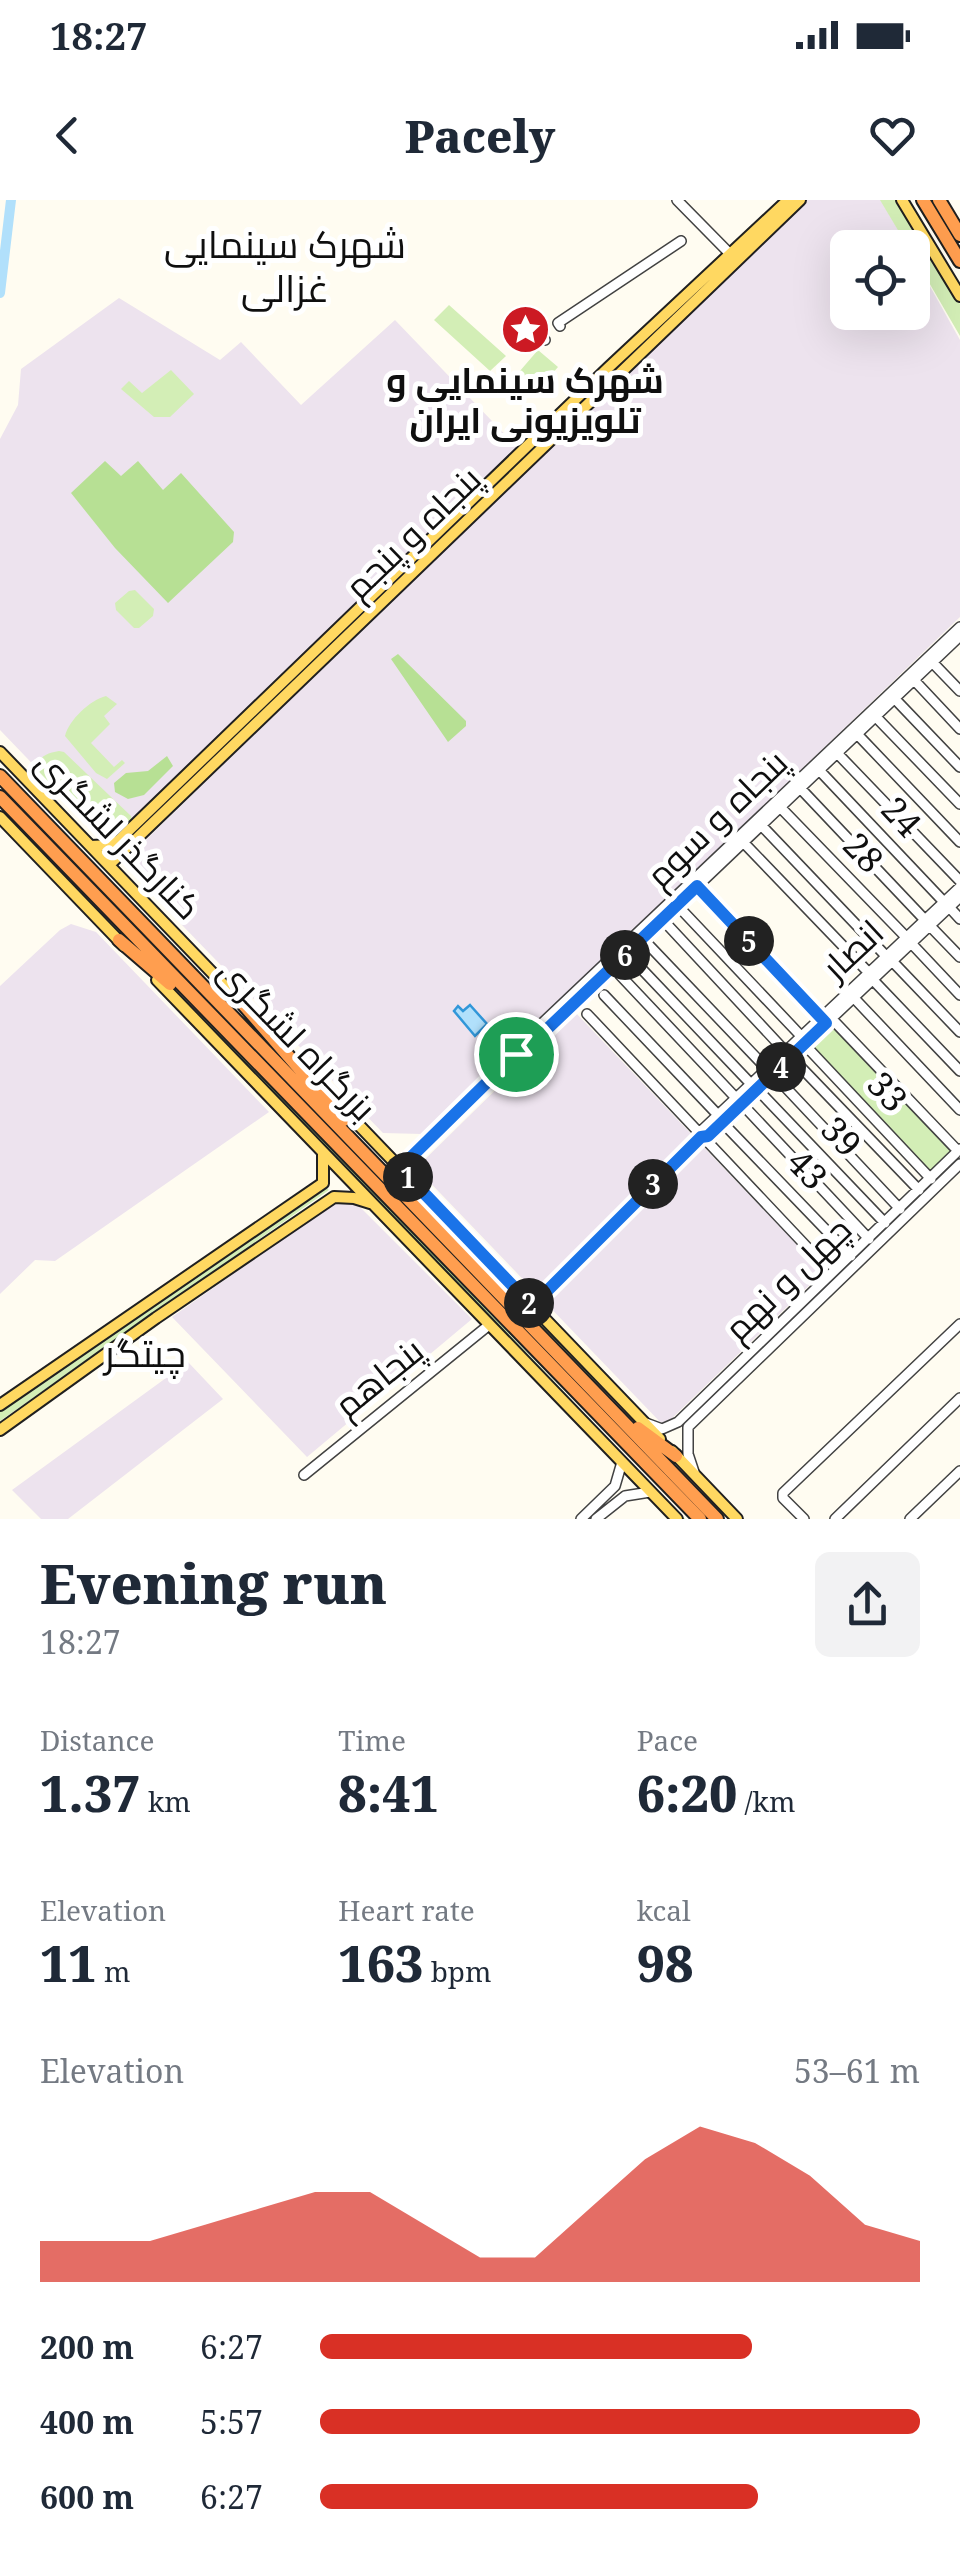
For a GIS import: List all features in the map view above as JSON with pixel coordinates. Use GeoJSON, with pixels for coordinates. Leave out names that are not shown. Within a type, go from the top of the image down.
{"type":"FeatureCollection","features":[{"type":"Feature","properties":{"kind":"highway"},"geometry":{"type":"LineString","coordinates":[[923,200],[960,261]]}},
{"type":"Feature","properties":{"kind":"highway"},"geometry":{"type":"LineString","coordinates":[[940,200],[960,235]]}},
{"type":"Feature","properties":{"kind":"highway","name":"بزرگراه لشگری"},"geometry":{"type":"LineString","coordinates":[[0,776],[717,1519]]}},
{"type":"Feature","properties":{"kind":"highway","name":"بزرگراه لشگری"},"geometry":{"type":"LineString","coordinates":[[0,797],[700,1519]]}},
{"type":"Feature","properties":{"kind":"highway"},"geometry":{"type":"LineString","coordinates":[[119,940],[208,1014]]}},
{"type":"Feature","properties":{"kind":"highway"},"geometry":{"type":"LineString","coordinates":[[244,1005],[333,1106],[375,1162]]}},
{"type":"Feature","properties":{"kind":"highway"},"geometry":{"type":"LineString","coordinates":[[590,1389],[676,1456]]}},
{"type":"Feature","properties":{"kind":"main road","name":"پنجاه و پنجم"},"geometry":{"type":"LineString","coordinates":[[733,258],[788,200]]}},
{"type":"Feature","properties":{"kind":"main road","name":"پنجاه و پنجم"},"geometry":{"type":"LineString","coordinates":[[115,842],[336,638],[733,258],[800,200]]}},
{"type":"Feature","properties":{"kind":"main road"},"geometry":{"type":"LineString","coordinates":[[902,200],[960,296]]}},
{"type":"Feature","properties":{"kind":"main road","name":"پنجاه و پنجم"},"geometry":{"type":"LineString","coordinates":[[108,865],[336,638]]}},
{"type":"Feature","properties":{"kind":"main road","name":"کنارگذر لشگری"},"geometry":{"type":"LineString","coordinates":[[0,752],[737,1519]]}},
{"type":"Feature","properties":{"kind":"main road","name":"کنارگذر لشگری"},"geometry":{"type":"LineString","coordinates":[[0,817],[676,1519]]}},
{"type":"Feature","properties":{"kind":"main road"},"geometry":{"type":"LineString","coordinates":[[91,846],[115,842],[123,853]]}},
{"type":"Feature","properties":{"kind":"main road"},"geometry":{"type":"LineString","coordinates":[[323,1152],[323,1184]]}},
{"type":"Feature","properties":{"kind":"main road"},"geometry":{"type":"LineString","coordinates":[[0,1405],[323,1184],[336,1185],[338,1192],[334,1197],[0,1430]]}},
{"type":"Feature","properties":{"kind":"main road"},"geometry":{"type":"LineString","coordinates":[[334,1197],[374,1205]]}},
{"type":"Feature","properties":{"kind":"main road"},"geometry":{"type":"LineString","coordinates":[[672,1490],[692,1519]]}},
{"type":"Feature","properties":{"kind":"street"},"geometry":{"type":"LineString","coordinates":[[677,200],[733,258]]}},
{"type":"Feature","properties":{"kind":"street"},"geometry":{"type":"LineString","coordinates":[[560,326],[558,323],[681,241]]}},
{"type":"Feature","properties":{"kind":"street","name":"پنجاه و سوم"},"geometry":{"type":"LineString","coordinates":[[516,1054],[516,1048],[960,626]]}},
{"type":"Feature","properties":{"kind":"street","name":"پنجاه و سوم"},"geometry":{"type":"LineString","coordinates":[[400,1168],[960,636]]}},
{"type":"Feature","properties":{"kind":"street"},"geometry":{"type":"LineString","coordinates":[[951,644],[960,653]]}},
{"type":"Feature","properties":{"kind":"street"},"geometry":{"type":"LineString","coordinates":[[932,662],[960,691]]}},
{"type":"Feature","properties":{"kind":"street"},"geometry":{"type":"LineString","coordinates":[[914,680],[960,729]]}},
{"type":"Feature","properties":{"kind":"street"},"geometry":{"type":"LineString","coordinates":[[894,698],[960,767]]}},
{"type":"Feature","properties":{"kind":"street"},"geometry":{"type":"LineString","coordinates":[[876,716],[960,804]]}},
{"type":"Feature","properties":{"kind":"street"},"geometry":{"type":"LineString","coordinates":[[857,734],[960,842]]}},
{"type":"Feature","properties":{"kind":"street"},"geometry":{"type":"LineString","coordinates":[[837,753],[960,884]]}},
{"type":"Feature","properties":{"kind":"street","name":"24"},"geometry":{"type":"LineString","coordinates":[[818,770],[960,919]]}},
{"type":"Feature","properties":{"kind":"street"},"geometry":{"type":"LineString","coordinates":[[800,788],[960,957]]}},
{"type":"Feature","properties":{"kind":"street","name":"28"},"geometry":{"type":"LineString","coordinates":[[780,806],[960,995]]}},
{"type":"Feature","properties":{"kind":"street"},"geometry":{"type":"LineString","coordinates":[[762,824],[960,1032]]}},
{"type":"Feature","properties":{"kind":"street"},"geometry":{"type":"LineString","coordinates":[[743,842],[960,1070]]}},
{"type":"Feature","properties":{"kind":"street","name":"انصار"},"geometry":{"type":"LineString","coordinates":[[532,1306],[701,1137],[701,1130],[720,1118],[826,1019],[946,905],[960,884]]}},
{"type":"Feature","properties":{"kind":"street"},"geometry":{"type":"LineString","coordinates":[[697,886],[959,1150]]}},
{"type":"Feature","properties":{"kind":"street","name":"انصار"},"geometry":{"type":"LineString","coordinates":[[946,905],[960,897]]}},
{"type":"Feature","properties":{"kind":"street","name":"33"},"geometry":{"type":"LineString","coordinates":[[677,905],[931,1179]]}},
{"type":"Feature","properties":{"kind":"street"},"geometry":{"type":"LineString","coordinates":[[662,919],[919,1190]]}},
{"type":"Feature","properties":{"kind":"street"},"geometry":{"type":"LineString","coordinates":[[642,938],[900,1209]]}},
{"type":"Feature","properties":{"kind":"street","name":"39"},"geometry":{"type":"LineString","coordinates":[[636,962],[885,1223]]}},
{"type":"Feature","properties":{"kind":"street"},"geometry":{"type":"LineString","coordinates":[[619,974],[869,1238]]}},
{"type":"Feature","properties":{"kind":"street","name":"انصار"},"geometry":{"type":"LineString","coordinates":[[826,1019],[854,998],[871,976]]}},
{"type":"Feature","properties":{"kind":"street","name":"43"},"geometry":{"type":"LineString","coordinates":[[604,996],[851,1256]]}},
{"type":"Feature","properties":{"kind":"street"},"geometry":{"type":"LineString","coordinates":[[854,998],[960,1110]]}},
{"type":"Feature","properties":{"kind":"street"},"geometry":{"type":"LineString","coordinates":[[587,1014],[824,1264]]}},
{"type":"Feature","properties":{"kind":"street","name":"چهل و نهم"},"geometry":{"type":"LineString","coordinates":[[683,1424],[959,1150]]}},
{"type":"Feature","properties":{"kind":"street","name":"چهل و نهم"},"geometry":{"type":"LineString","coordinates":[[683,1424],[960,1164]]}},
{"type":"Feature","properties":{"kind":"street"},"geometry":{"type":"LineString","coordinates":[[804,1519],[782,1498],[783,1493],[960,1324]]}},
{"type":"Feature","properties":{"kind":"street","name":"پنجاهم"},"geometry":{"type":"LineString","coordinates":[[304,1474],[490,1325]]}},
{"type":"Feature","properties":{"kind":"street"},"geometry":{"type":"LineString","coordinates":[[835,1519],[960,1398]]}},
{"type":"Feature","properties":{"kind":"street"},"geometry":{"type":"LineString","coordinates":[[645,1423],[662,1429],[683,1424],[695,1475]]}},
{"type":"Feature","properties":{"kind":"street"},"geometry":{"type":"LineString","coordinates":[[580,1519],[615,1486],[622,1462]]}},
{"type":"Feature","properties":{"kind":"street"},"geometry":{"type":"LineString","coordinates":[[910,1519],[960,1470]]}},
{"type":"Feature","properties":{"kind":"street"},"geometry":{"type":"LineString","coordinates":[[596,1519],[626,1496],[650,1492]]}},
{"type":"Feature","properties":{"kind":"shaded area"},"geometry":{"type":"Polygon","coordinates":[[[806,200],[881,200],[898,230],[830,230],[830,330],[930,330],[930,286],[960,340],[960,617],[422,1134],[383,1133],[122,863],[806,200]]]}},
{"type":"Feature","properties":{"kind":"shaded area"},"geometry":{"type":"Polygon","coordinates":[[[119,298],[220,360],[241,342],[301,405],[395,320],[517,447],[114,836],[100,834],[0,730],[0,439],[18,405],[21,369],[119,298]]]}},
{"type":"Feature","properties":{"kind":"shaded area"},"geometry":{"type":"Polygon","coordinates":[[[71,924],[96,932],[269,1112],[55,1261],[35,1260],[0,1294],[0,986],[71,924]]]}},
{"type":"Feature","properties":{"kind":"shaded area"},"geometry":{"type":"Polygon","coordinates":[[[575,1012],[823,1272],[664,1426],[416,1168],[575,1012]]]}},
{"type":"Feature","properties":{"kind":"shaded area"},"geometry":{"type":"Polygon","coordinates":[[[354,1201],[472,1319],[307,1457],[172,1317],[334,1203],[354,1201]]]}},
{"type":"Feature","properties":{"kind":"shaded area"},"geometry":{"type":"Polygon","coordinates":[[[188,1362],[223,1399],[68,1519],[41,1519],[12,1490],[188,1362]]]}},
{"type":"Feature","properties":{"kind":"green space"},"geometry":{"type":"Polygon","coordinates":[[[880,200],[898,200],[916,230],[898,230],[880,200]]]}},
{"type":"Feature","properties":{"kind":"green space"},"geometry":{"type":"Polygon","coordinates":[[[930,254],[960,304],[960,336],[930,284],[930,254]]]}},
{"type":"Feature","properties":{"kind":"green space"},"geometry":{"type":"Polygon","coordinates":[[[449,305],[506,356],[490,371],[434,320],[449,305]]]}},
{"type":"Feature","properties":{"kind":"green space"},"geometry":{"type":"Polygon","coordinates":[[[538,350],[558,367],[533,396],[513,379],[538,350]]]}},
{"type":"Feature","properties":{"kind":"green space"},"geometry":{"type":"Polygon","coordinates":[[[171,370],[194,394],[170,417],[154,417],[121,389],[129,381],[142,393],[171,370]]]}},
{"type":"Feature","properties":{"kind":"green space"},"geometry":{"type":"Polygon","coordinates":[[[105,461],[121,476],[138,461],[163,490],[181,473],[234,532],[233,542],[168,603],[115,548],[71,493],[105,461]]]}},
{"type":"Feature","properties":{"kind":"green space"},"geometry":{"type":"Polygon","coordinates":[[[135,590],[154,609],[153,616],[139,628],[134,628],[116,610],[115,603],[135,590]]]}},
{"type":"Feature","properties":{"kind":"green space"},"geometry":{"type":"Polygon","coordinates":[[[398,654],[466,721],[466,726],[448,742],[391,659],[398,654]]]}},
{"type":"Feature","properties":{"kind":"green space"},"geometry":{"type":"Polygon","coordinates":[[[106,696],[117,704],[104,716],[110,724],[91,743],[114,767],[122,760],[125,763],[107,779],[96,773],[65,736],[81,712],[106,696]]]}},
{"type":"Feature","properties":{"kind":"green space"},"geometry":{"type":"Polygon","coordinates":[[[59,751],[131,816],[132,821],[114,838],[101,836],[38,771],[43,756],[59,751]]]}},
{"type":"Feature","properties":{"kind":"green space"},"geometry":{"type":"Polygon","coordinates":[[[167,756],[173,766],[144,795],[128,799],[115,792],[114,783],[126,773],[148,771],[167,756]]]}},
{"type":"Feature","properties":{"kind":"green space"},"geometry":{"type":"Polygon","coordinates":[[[183,1001],[219,1029],[685,1519],[682,1519],[183,1001]]]}},
{"type":"Feature","properties":{"kind":"green space"},"geometry":{"type":"Polygon","coordinates":[[[829,1023],[954,1152],[930,1175],[807,1045],[829,1023]]]}},
{"type":"Feature","properties":{"kind":"green space"},"geometry":{"type":"Polygon","coordinates":[[[357,1127],[636,1417],[590,1377],[366,1142],[357,1127]]]}},
{"type":"Feature","properties":{"kind":"green space"},"geometry":{"type":"Polygon","coordinates":[[[325,1187],[329,1190],[0,1421],[0,1411],[325,1187]]]}},
{"type":"Feature","properties":{"kind":"water"},"geometry":{"type":"Polygon","coordinates":[[[470,1005],[487,1024],[475,1036],[454,1011],[458,1006],[463,1011],[470,1005]]]}},
{"type":"Feature","properties":{"kind":"waterway"},"geometry":{"type":"LineString","coordinates":[[0,293],[11,200]]}},
{"type":"Feature","properties":{"kind":"place","name":"شهرک سینمایی و تلویزیونی ایران"},"geometry":{"type":"Point","coordinates":[525,329]}},
{"type":"Feature","properties":{"kind":"district","name":"شهرک سینمایی غزالی"},"geometry":{"type":"Point","coordinates":[285,266]}},
{"type":"Feature","properties":{"kind":"district","name":"چیتگر"},"geometry":{"type":"Point","coordinates":[145,1354]}},
{"type":"Feature","properties":{"kind":"route"},"geometry":{"type":"LineString","coordinates":[[697,886],[826,1023],[708,1136],[701,1137],[532,1306],[400,1168],[516,1054],[522,1053],[697,886]]}}]}
